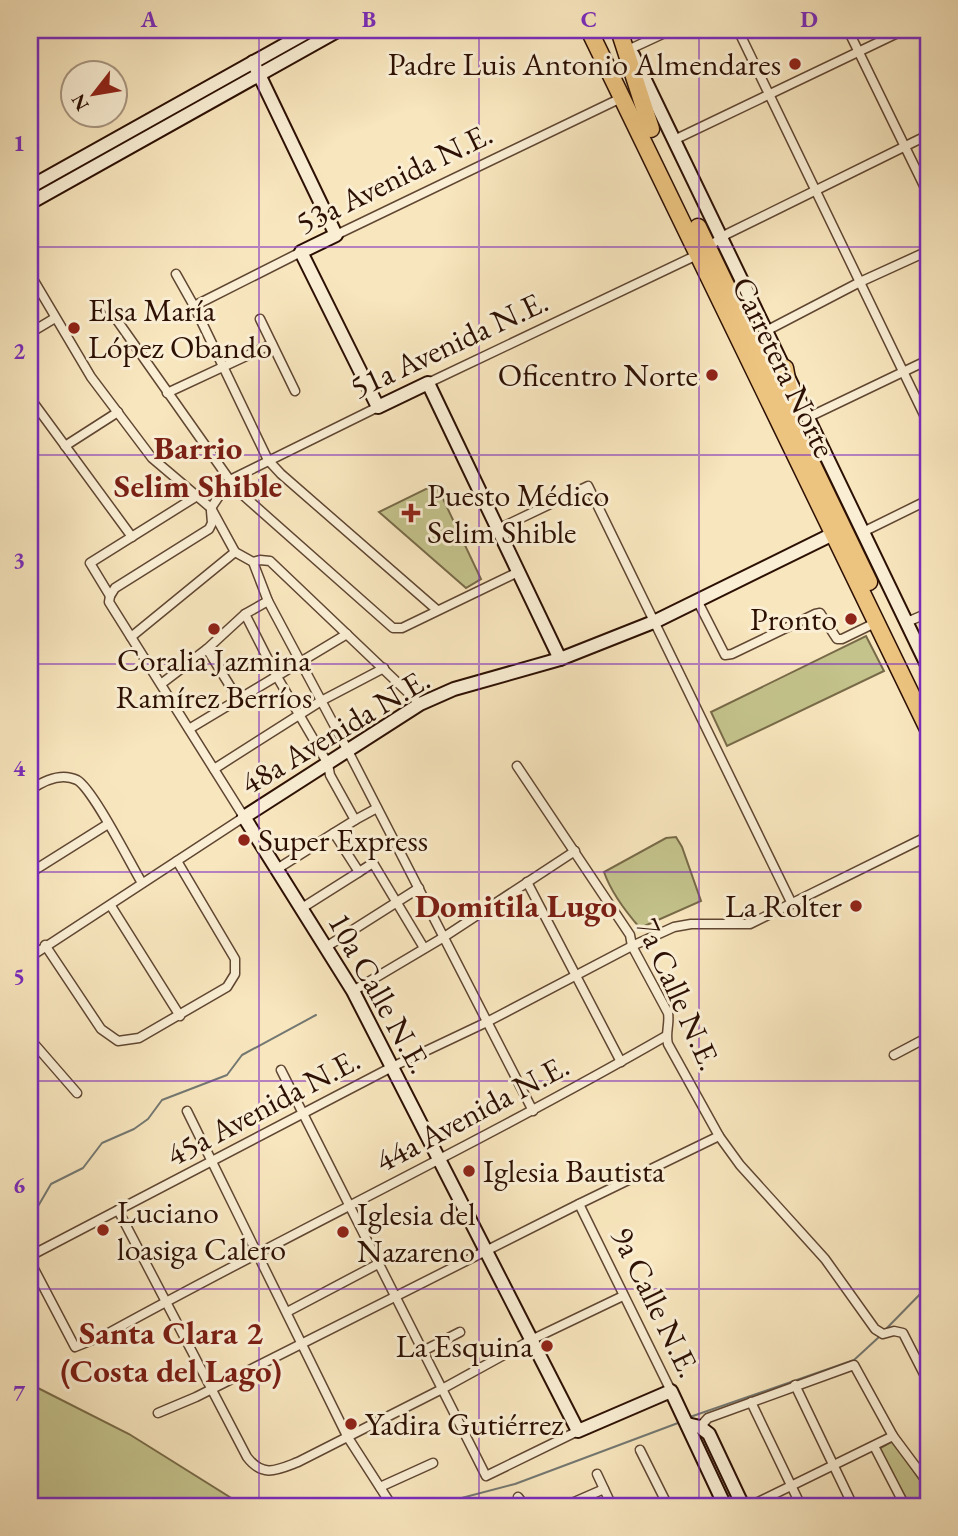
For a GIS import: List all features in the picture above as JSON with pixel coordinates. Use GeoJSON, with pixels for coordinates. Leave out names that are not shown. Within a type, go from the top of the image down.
{"type":"FeatureCollection","features":[{"type":"Feature","properties":{"kind":"highway"},"geometry":{"type":"LineString","coordinates":[[580,30],[646,154],[668,188]]}},
{"type":"Feature","properties":{"kind":"highway","name":"Carretera Norte"},"geometry":{"type":"LineString","coordinates":[[605,34],[709,246],[803,423],[839,531],[928,707]]}},
{"type":"Feature","properties":{"kind":"highway","name":"Carretera Norte"},"geometry":{"type":"LineString","coordinates":[[605,34],[668,188],[709,246],[839,531],[877,622],[928,729]]}},
{"type":"Feature","properties":{"kind":"highway"},"geometry":{"type":"LineString","coordinates":[[785,368],[803,423]]}},
{"type":"Feature","properties":{"kind":"street"},"geometry":{"type":"LineString","coordinates":[[30,187],[310,30]]}},
{"type":"Feature","properties":{"kind":"street"},"geometry":{"type":"LineString","coordinates":[[30,203],[339,30]]}},
{"type":"Feature","properties":{"kind":"street"},"geometry":{"type":"LineString","coordinates":[[630,49],[671,30]]}},
{"type":"Feature","properties":{"kind":"street"},"geometry":{"type":"LineString","coordinates":[[738,30],[928,423]]}},
{"type":"Feature","properties":{"kind":"street"},"geometry":{"type":"LineString","coordinates":[[848,30],[928,194]]}},
{"type":"Feature","properties":{"kind":"street"},"geometry":{"type":"LineString","coordinates":[[674,140],[904,30]]}},
{"type":"Feature","properties":{"kind":"street"},"geometry":{"type":"LineString","coordinates":[[605,34],[630,49],[674,140],[709,246],[766,331],[785,368]]}},
{"type":"Feature","properties":{"kind":"street"},"geometry":{"type":"LineString","coordinates":[[253,62],[336,235]]}},
{"type":"Feature","properties":{"kind":"street","name":"53a Avenida N.E."},"geometry":{"type":"LineString","coordinates":[[194,306],[617,100]]}},
{"type":"Feature","properties":{"kind":"street","name":"51a Avenida N.E."},"geometry":{"type":"LineString","coordinates":[[110,596],[115,588],[209,529],[212,523],[211,509],[230,480],[709,246],[816,189],[928,135]]}},
{"type":"Feature","properties":{"kind":"street"},"geometry":{"type":"LineString","coordinates":[[766,331],[860,282],[928,251]]}},
{"type":"Feature","properties":{"kind":"street"},"geometry":{"type":"LineString","coordinates":[[301,252],[378,407]]}},
{"type":"Feature","properties":{"kind":"street"},"geometry":{"type":"LineString","coordinates":[[30,274],[91,377],[152,458],[211,509],[235,552],[253,562],[268,601],[533,1111]]}},
{"type":"Feature","properties":{"kind":"street"},"geometry":{"type":"LineString","coordinates":[[176,274],[268,460],[438,610]]}},
{"type":"Feature","properties":{"kind":"street"},"geometry":{"type":"LineString","coordinates":[[107,306],[236,489],[393,628],[402,628],[518,572]]}},
{"type":"Feature","properties":{"kind":"street"},"geometry":{"type":"LineString","coordinates":[[30,333],[55,317]]}},
{"type":"Feature","properties":{"kind":"street"},"geometry":{"type":"LineString","coordinates":[[260,320],[295,391]]}},
{"type":"Feature","properties":{"kind":"street"},"geometry":{"type":"LineString","coordinates":[[167,393],[272,344]]}},
{"type":"Feature","properties":{"kind":"street"},"geometry":{"type":"LineString","coordinates":[[928,360],[803,423],[863,532],[928,667]]}},
{"type":"Feature","properties":{"kind":"street"},"geometry":{"type":"LineString","coordinates":[[428,383],[560,659]]}},
{"type":"Feature","properties":{"kind":"street"},"geometry":{"type":"LineString","coordinates":[[30,398],[132,537],[197,496]]}},
{"type":"Feature","properties":{"kind":"street"},"geometry":{"type":"LineString","coordinates":[[65,446],[118,412]]}},
{"type":"Feature","properties":{"kind":"street"},"geometry":{"type":"LineString","coordinates":[[498,529],[588,486],[792,904]]}},
{"type":"Feature","properties":{"kind":"street"},"geometry":{"type":"LineString","coordinates":[[863,532],[928,500]]}},
{"type":"Feature","properties":{"kind":"street","name":"48a Avenida N.E."},"geometry":{"type":"LineString","coordinates":[[30,957],[420,704],[454,690],[560,659],[656,621],[839,531]]}},
{"type":"Feature","properties":{"kind":"street","name":"10a Calle N.E."},"geometry":{"type":"LineString","coordinates":[[132,537],[90,563],[110,596],[109,602],[354,990],[578,1431]]}},
{"type":"Feature","properties":{"kind":"street"},"geometry":{"type":"LineString","coordinates":[[131,637],[235,552]]}},
{"type":"Feature","properties":{"kind":"street"},"geometry":{"type":"LineString","coordinates":[[253,562],[260,559],[270,561],[420,704]]}},
{"type":"Feature","properties":{"kind":"street"},"geometry":{"type":"LineString","coordinates":[[697,600],[725,655],[815,614],[820,613],[824,617],[837,639],[877,622]]}},
{"type":"Feature","properties":{"kind":"street"},"geometry":{"type":"LineString","coordinates":[[160,684],[207,649],[245,614],[268,601]]}},
{"type":"Feature","properties":{"kind":"street"},"geometry":{"type":"LineString","coordinates":[[907,622],[928,612]]}},
{"type":"Feature","properties":{"kind":"street"},"geometry":{"type":"LineString","coordinates":[[245,614],[276,675],[328,764],[330,775],[355,820]]}},
{"type":"Feature","properties":{"kind":"street"},"geometry":{"type":"LineString","coordinates":[[189,729],[347,634]]}},
{"type":"Feature","properties":{"kind":"street"},"geometry":{"type":"LineString","coordinates":[[207,649],[238,699]]}},
{"type":"Feature","properties":{"kind":"street"},"geometry":{"type":"LineString","coordinates":[[214,769],[321,701],[384,668]]}},
{"type":"Feature","properties":{"kind":"street","name":"7a Calle N.E."},"geometry":{"type":"LineString","coordinates":[[517,765],[630,935],[632,946],[668,1013],[670,1023],[666,1036],[719,1136],[740,1165],[825,1259],[862,1312],[881,1333],[903,1333],[928,1382]]}},
{"type":"Feature","properties":{"kind":"street"},"geometry":{"type":"LineString","coordinates":[[30,790],[50,779],[64,776],[78,781],[91,794],[142,883]]}},
{"type":"Feature","properties":{"kind":"street"},"geometry":{"type":"LineString","coordinates":[[277,869],[377,808]]}},
{"type":"Feature","properties":{"kind":"street"},"geometry":{"type":"LineString","coordinates":[[30,873],[108,824]]}},
{"type":"Feature","properties":{"kind":"street"},"geometry":{"type":"LineString","coordinates":[[334,833],[359,872]]}},
{"type":"Feature","properties":{"kind":"street","name":"45a Avenida N.E."},"geometry":{"type":"LineString","coordinates":[[30,1256],[302,1113],[487,1022],[632,946],[674,927],[691,924],[750,924],[928,836]]}},
{"type":"Feature","properties":{"kind":"street"},"geometry":{"type":"LineString","coordinates":[[354,990],[444,937],[575,850]]}},
{"type":"Feature","properties":{"kind":"street"},"geometry":{"type":"LineString","coordinates":[[45,945],[101,1029],[118,1041],[139,1038],[227,988],[235,974],[235,959],[177,861]]}},
{"type":"Feature","properties":{"kind":"street"},"geometry":{"type":"LineString","coordinates":[[302,908],[373,863],[424,948]]}},
{"type":"Feature","properties":{"kind":"street"},"geometry":{"type":"LineString","coordinates":[[527,882],[621,1062]]}},
{"type":"Feature","properties":{"kind":"street"},"geometry":{"type":"LineString","coordinates":[[326,947],[419,888]]}},
{"type":"Feature","properties":{"kind":"street"},"geometry":{"type":"LineString","coordinates":[[111,906],[180,1016]]}},
{"type":"Feature","properties":{"kind":"street","name":"44a Avenida N.E."},"geometry":{"type":"LineString","coordinates":[[30,1256],[33,1267],[75,1347],[104,1335],[348,1205],[533,1111],[666,1036]]}},
{"type":"Feature","properties":{"kind":"street"},"geometry":{"type":"LineString","coordinates":[[894,1055],[928,1037]]}},
{"type":"Feature","properties":{"kind":"street"},"geometry":{"type":"LineString","coordinates":[[30,1039],[77,1093]]}},
{"type":"Feature","properties":{"kind":"street"},"geometry":{"type":"LineString","coordinates":[[281,1070],[486,1476],[578,1431],[671,1391]]}},
{"type":"Feature","properties":{"kind":"street"},"geometry":{"type":"LineString","coordinates":[[187,1111],[347,1436],[392,1506]]}},
{"type":"Feature","properties":{"kind":"street"},"geometry":{"type":"LineString","coordinates":[[158,1413],[719,1136]]}},
{"type":"Feature","properties":{"kind":"street","name":"9a Calle N.E."},"geometry":{"type":"LineString","coordinates":[[579,1204],[689,1423],[725,1506]]}},
{"type":"Feature","properties":{"kind":"street"},"geometry":{"type":"LineString","coordinates":[[118,1210],[247,1457],[258,1469],[266,1471],[298,1462],[442,1389],[531,1340],[623,1296]]}},
{"type":"Feature","properties":{"kind":"street"},"geometry":{"type":"LineString","coordinates":[[287,1312],[379,1265]]}},
{"type":"Feature","properties":{"kind":"street"},"geometry":{"type":"LineString","coordinates":[[423,1351],[460,1332]]}},
{"type":"Feature","properties":{"kind":"street"},"geometry":{"type":"LineString","coordinates":[[689,1423],[853,1365],[893,1436],[928,1483]]}},
{"type":"Feature","properties":{"kind":"street"},"geometry":{"type":"LineString","coordinates":[[795,1385],[853,1506]]}},
{"type":"Feature","properties":{"kind":"street"},"geometry":{"type":"LineString","coordinates":[[751,1402],[801,1506]]}},
{"type":"Feature","properties":{"kind":"street","name":"9a Calle N.E."},"geometry":{"type":"LineString","coordinates":[[689,1423],[709,1434],[743,1506]]}},
{"type":"Feature","properties":{"kind":"street"},"geometry":{"type":"LineString","coordinates":[[750,1506],[893,1436]]}},
{"type":"Feature","properties":{"kind":"street"},"geometry":{"type":"LineString","coordinates":[[874,1446],[905,1506]]}},
{"type":"Feature","properties":{"kind":"street"},"geometry":{"type":"LineString","coordinates":[[640,1450],[668,1506]]}},
{"type":"Feature","properties":{"kind":"street"},"geometry":{"type":"LineString","coordinates":[[380,1487],[433,1463]]}},
{"type":"Feature","properties":{"kind":"street"},"geometry":{"type":"LineString","coordinates":[[597,1474],[612,1506]]}},
{"type":"Feature","properties":{"kind":"street"},"geometry":{"type":"LineString","coordinates":[[565,1506],[604,1489]]}},
{"type":"Feature","properties":{"kind":"street"},"geometry":{"type":"LineString","coordinates":[[518,1497],[525,1506]]}},
{"type":"Feature","properties":{"kind":"shaded area"},"geometry":{"type":"Polygon","coordinates":[[[436,484],[481,579],[466,588],[379,512],[436,484]]]}},
{"type":"Feature","properties":{"kind":"shaded area"},"geometry":{"type":"Polygon","coordinates":[[[866,636],[884,671],[727,746],[711,712],[866,636]]]}},
{"type":"Feature","properties":{"kind":"shaded area"},"geometry":{"type":"Polygon","coordinates":[[[676,837],[701,901],[640,928],[619,902],[604,872],[666,838],[676,837]]]}},
{"type":"Feature","properties":{"kind":"shaded area"},"geometry":{"type":"Polygon","coordinates":[[[30,1384],[129,1434],[244,1506],[30,1506],[30,1384]]]}},
{"type":"Feature","properties":{"kind":"shaded area"},"geometry":{"type":"Polygon","coordinates":[[[893,1441],[928,1492],[928,1500],[918,1506],[910,1506],[879,1449],[893,1441]]]}},
{"type":"Feature","properties":{"kind":"waterway"},"geometry":{"type":"LineString","coordinates":[[30,1220],[51,1184],[83,1168],[102,1143],[134,1129],[148,1119],[162,1100],[227,1075],[242,1055],[316,1015]]}},
{"type":"Feature","properties":{"kind":"waterway"},"geometry":{"type":"LineString","coordinates":[[885,1330],[928,1286]]}},
{"type":"Feature","properties":{"kind":"waterway"},"geometry":{"type":"LineString","coordinates":[[690,1417],[854,1360],[879,1337]]}},
{"type":"Feature","properties":{"kind":"waterway"},"geometry":{"type":"LineString","coordinates":[[431,1506],[515,1484],[678,1423]]}},
{"type":"Feature","properties":{"kind":"place","name":"Padre Luis Antonio Almendares"},"geometry":{"type":"Point","coordinates":[795,64]}},
{"type":"Feature","properties":{"kind":"place","name":"Elsa María López Obando"},"geometry":{"type":"Point","coordinates":[74,328]}},
{"type":"Feature","properties":{"kind":"place","name":"Oficentro Norte"},"geometry":{"type":"Point","coordinates":[712,375]}},
{"type":"Feature","properties":{"kind":"place","name":"Puesto Médico Selim Shible"},"geometry":{"type":"Point","coordinates":[411,513]}},
{"type":"Feature","properties":{"kind":"place","name":"Pronto"},"geometry":{"type":"Point","coordinates":[851,619]}},
{"type":"Feature","properties":{"kind":"place","name":"Coralia Jazmina Ramírez Berríos"},"geometry":{"type":"Point","coordinates":[214,629]}},
{"type":"Feature","properties":{"kind":"place","name":"Super Express"},"geometry":{"type":"Point","coordinates":[244,840]}},
{"type":"Feature","properties":{"kind":"place","name":"La Rolter"},"geometry":{"type":"Point","coordinates":[856,906]}},
{"type":"Feature","properties":{"kind":"place","name":"Iglesia Bautista"},"geometry":{"type":"Point","coordinates":[469,1171]}},
{"type":"Feature","properties":{"kind":"place","name":"Luciano loasiga Calero"},"geometry":{"type":"Point","coordinates":[103,1230]}},
{"type":"Feature","properties":{"kind":"place","name":"Iglesia del Nazareno"},"geometry":{"type":"Point","coordinates":[343,1232]}},
{"type":"Feature","properties":{"kind":"place","name":"La Esquina"},"geometry":{"type":"Point","coordinates":[547,1346]}},
{"type":"Feature","properties":{"kind":"place","name":"Yadira Gutiérrez"},"geometry":{"type":"Point","coordinates":[351,1424]}},
{"type":"Feature","properties":{"kind":"district","name":"Barrio Selim Shible"},"geometry":{"type":"Point","coordinates":[198,466]}},
{"type":"Feature","properties":{"kind":"district","name":"Domitila Lugo"},"geometry":{"type":"Point","coordinates":[516,905]}},
{"type":"Feature","properties":{"kind":"district","name":"Santa Clara 2 (Costa del Lago)"},"geometry":{"type":"Point","coordinates":[171,1351]}}]}
